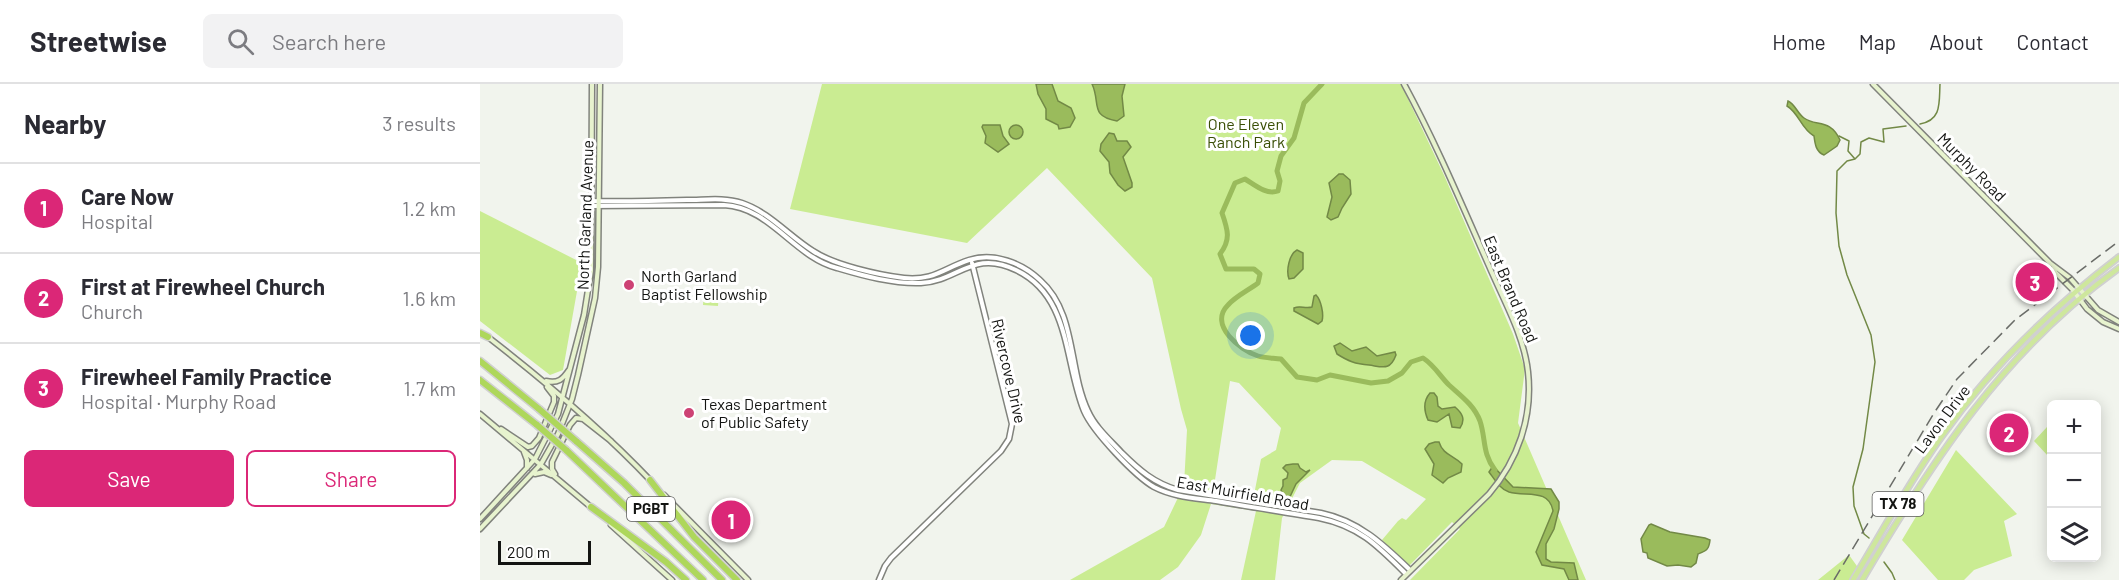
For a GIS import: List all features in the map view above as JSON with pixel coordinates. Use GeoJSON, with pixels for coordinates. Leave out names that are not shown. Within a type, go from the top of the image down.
{"type":"FeatureCollection","features":[{"type":"Feature","properties":{"kind":"highway"},"geometry":{"type":"LineString","coordinates":[[480,332],[488,337]]}},
{"type":"Feature","properties":{"kind":"highway","name":"PGBT"},"geometry":{"type":"LineString","coordinates":[[480,361],[624,483],[723,580]]}},
{"type":"Feature","properties":{"kind":"highway","name":"PGBT"},"geometry":{"type":"LineString","coordinates":[[480,380],[566,450],[703,580]]}},
{"type":"Feature","properties":{"kind":"highway"},"geometry":{"type":"LineString","coordinates":[[650,480],[694,537],[736,580]]}},
{"type":"Feature","properties":{"kind":"highway"},"geometry":{"type":"LineString","coordinates":[[591,507],[658,555],[686,580]]}},
{"type":"Feature","properties":{"kind":"main road","name":"North Garland Avenue"},"geometry":{"type":"LineString","coordinates":[[480,519],[535,459],[564,397],[589,285],[592,84]]}},
{"type":"Feature","properties":{"kind":"main road","name":"North Garland Avenue"},"geometry":{"type":"LineString","coordinates":[[480,529],[541,464],[558,434],[570,402],[595,298],[598,267],[600,84]]}},
{"type":"Feature","properties":{"kind":"main road","name":"East Brand Road"},"geometry":{"type":"LineString","coordinates":[[1401,580],[1500,481],[1517,450],[1528,410],[1528,371],[1522,344],[1458,196],[1404,84]]}},
{"type":"Feature","properties":{"kind":"main road","name":"Murphy Road"},"geometry":{"type":"LineString","coordinates":[[1873,84],[2054,267],[2055,272],[2103,314],[2119,322]]}},
{"type":"Feature","properties":{"kind":"main road","name":"TX 78"},"geometry":{"type":"LineString","coordinates":[[2077,291],[2119,257]]}},
{"type":"Feature","properties":{"kind":"main road","name":"TX 78"},"geometry":{"type":"LineString","coordinates":[[2079,299],[2119,268]]}},
{"type":"Feature","properties":{"kind":"main road","name":"Murphy Road"},"geometry":{"type":"LineString","coordinates":[[2077,291],[2079,299],[2098,319],[2119,330]]}},
{"type":"Feature","properties":{"kind":"main road","name":"Lavon Drive"},"geometry":{"type":"LineString","coordinates":[[1853,580],[1924,462],[1946,430],[2021,342],[2077,291]]}},
{"type":"Feature","properties":{"kind":"main road","name":"Lavon Drive"},"geometry":{"type":"LineString","coordinates":[[1862,580],[1925,477],[1963,422],[2012,364],[2079,299]]}},
{"type":"Feature","properties":{"kind":"main road"},"geometry":{"type":"LineString","coordinates":[[488,337],[570,402],[614,443],[748,580]]}},
{"type":"Feature","properties":{"kind":"main road"},"geometry":{"type":"LineString","coordinates":[[543,380],[555,383],[571,367]]}},
{"type":"Feature","properties":{"kind":"main road"},"geometry":{"type":"LineString","coordinates":[[497,428],[511,434],[528,447],[535,443],[554,402],[554,396],[543,380]]}},
{"type":"Feature","properties":{"kind":"main road"},"geometry":{"type":"LineString","coordinates":[[480,414],[559,479],[672,580]]}},
{"type":"Feature","properties":{"kind":"main road"},"geometry":{"type":"LineString","coordinates":[[559,479],[551,465],[573,420],[579,417],[583,419],[614,443]]}},
{"type":"Feature","properties":{"kind":"main road"},"geometry":{"type":"LineString","coordinates":[[522,449],[527,460],[527,469]]}},
{"type":"Feature","properties":{"kind":"main road"},"geometry":{"type":"LineString","coordinates":[[532,476],[544,472],[559,479]]}},
{"type":"Feature","properties":{"kind":"main road"},"geometry":{"type":"LineString","coordinates":[[484,515],[490,520]]}},
{"type":"Feature","properties":{"kind":"street"},"geometry":{"type":"LineString","coordinates":[[599,204],[723,200],[740,202],[764,214],[811,250],[827,259],[904,278],[930,276],[971,259]]}},
{"type":"Feature","properties":{"kind":"street"},"geometry":{"type":"LineString","coordinates":[[592,204],[736,207],[761,219],[809,256],[826,265],[904,283],[933,282],[972,265]]}},
{"type":"Feature","properties":{"kind":"street","name":"East Muirfield Road"},"geometry":{"type":"LineString","coordinates":[[971,259],[991,257],[1018,265],[1039,279],[1052,292],[1065,321],[1087,410],[1101,430],[1141,472],[1171,488],[1320,513],[1343,519],[1379,540],[1408,572]]}},
{"type":"Feature","properties":{"kind":"street","name":"Rivercove Drive"},"geometry":{"type":"LineString","coordinates":[[879,580],[891,558],[1002,451],[1009,439],[1012,424],[971,259]]}},
{"type":"Feature","properties":{"kind":"street","name":"East Muirfield Road"},"geometry":{"type":"LineString","coordinates":[[972,265],[989,262],[1005,266],[1023,274],[1039,286],[1057,313],[1078,393],[1088,417],[1128,465],[1147,482],[1159,489],[1183,496],[1319,518],[1341,524],[1368,538],[1408,572]]}},
{"type":"Feature","properties":{"kind":"green space","name":"One Eleven Ranch Park"},"geometry":{"type":"Polygon","coordinates":[[[822,84],[1401,84],[1444,175],[1513,334],[1525,369],[1518,423],[1586,580],[1410,580],[1460,529],[1452,522],[1409,566],[1382,540],[1398,521],[1402,518],[1406,520],[1426,499],[1362,461],[1332,460],[1300,483],[1282,518],[1275,580],[1241,580],[1256,511],[1211,504],[1201,535],[1178,567],[1160,580],[1070,580],[1164,527],[1184,485],[1187,430],[1152,278],[1047,168],[967,243],[790,209],[822,84]],[[1230,381],[1213,493],[1253,500],[1261,459],[1276,450],[1281,428],[1239,383],[1230,381]]]}},
{"type":"Feature","properties":{"kind":"green space"},"geometry":{"type":"Polygon","coordinates":[[[480,211],[582,263],[563,370],[550,375],[480,321],[480,211]]]}},
{"type":"Feature","properties":{"kind":"green space"},"geometry":{"type":"Polygon","coordinates":[[[704,292],[719,293],[718,306],[703,305],[704,292]]]}},
{"type":"Feature","properties":{"kind":"green space"},"geometry":{"type":"Polygon","coordinates":[[[2047,427],[2047,455],[2034,441],[2047,427]]]}},
{"type":"Feature","properties":{"kind":"green space"},"geometry":{"type":"Polygon","coordinates":[[[1956,450],[2017,514],[2004,521],[2012,556],[1974,570],[1964,580],[1938,580],[1902,540],[1956,450]]]}},
{"type":"Feature","properties":{"kind":"green space"},"geometry":{"type":"Polygon","coordinates":[[[1849,555],[1867,580],[1818,580],[1849,555]]]}},
{"type":"Feature","properties":{"kind":"shaded area"},"geometry":{"type":"Polygon","coordinates":[[[1036,84],[1052,84],[1058,101],[1071,108],[1075,118],[1070,127],[1059,129],[1058,125],[1046,119],[1046,109],[1038,94],[1036,84]]]}},
{"type":"Feature","properties":{"kind":"shaded area"},"geometry":{"type":"Polygon","coordinates":[[[1092,84],[1125,84],[1122,96],[1124,116],[1117,121],[1108,119],[1099,112],[1092,84]]]}},
{"type":"Feature","properties":{"kind":"shaded area"},"geometry":{"type":"Polygon","coordinates":[[[1788,101],[1804,118],[1832,129],[1840,140],[1837,146],[1824,155],[1819,152],[1814,136],[1787,106],[1788,101]]]}},
{"type":"Feature","properties":{"kind":"shaded area"},"geometry":{"type":"Polygon","coordinates":[[[983,125],[1000,125],[1003,136],[1009,144],[998,152],[985,143],[983,125]]]}},
{"type":"Feature","properties":{"kind":"shaded area"},"geometry":{"type":"Polygon","coordinates":[[[1016,125],[1021,127],[1023,132],[1021,137],[1016,139],[1011,137],[1009,132],[1011,127],[1016,125]]]}},
{"type":"Feature","properties":{"kind":"shaded area"},"geometry":{"type":"Polygon","coordinates":[[[1109,133],[1114,134],[1117,141],[1127,141],[1131,147],[1123,157],[1132,183],[1132,187],[1125,191],[1110,173],[1109,162],[1100,151],[1101,144],[1109,133]]]}},
{"type":"Feature","properties":{"kind":"shaded area"},"geometry":{"type":"Polygon","coordinates":[[[1339,174],[1343,174],[1350,180],[1351,194],[1338,217],[1331,220],[1327,217],[1332,197],[1329,183],[1339,174]]]}},
{"type":"Feature","properties":{"kind":"shaded area"},"geometry":{"type":"Polygon","coordinates":[[[1297,250],[1303,253],[1303,269],[1294,278],[1289,279],[1289,263],[1297,250]]]}},
{"type":"Feature","properties":{"kind":"shaded area"},"geometry":{"type":"Polygon","coordinates":[[[1316,295],[1323,315],[1322,321],[1318,324],[1294,311],[1296,307],[1312,307],[1316,295]]]}},
{"type":"Feature","properties":{"kind":"shaded area"},"geometry":{"type":"Polygon","coordinates":[[[1340,343],[1352,351],[1366,347],[1377,356],[1395,352],[1396,355],[1391,364],[1386,367],[1360,364],[1337,354],[1334,346],[1340,343]]]}},
{"type":"Feature","properties":{"kind":"shaded area"},"geometry":{"type":"Polygon","coordinates":[[[1430,393],[1434,393],[1437,397],[1438,406],[1442,409],[1455,407],[1460,412],[1463,419],[1460,428],[1452,427],[1449,414],[1437,422],[1428,420],[1425,406],[1430,393]]]}},
{"type":"Feature","properties":{"kind":"shaded area"},"geometry":{"type":"Polygon","coordinates":[[[1439,442],[1446,452],[1462,464],[1461,472],[1443,483],[1432,475],[1434,464],[1425,449],[1429,444],[1439,442]]]}},
{"type":"Feature","properties":{"kind":"shaded area"},"geometry":{"type":"Polygon","coordinates":[[[1298,464],[1306,472],[1310,470],[1296,484],[1286,502],[1281,490],[1283,480],[1287,478],[1288,473],[1283,468],[1286,465],[1298,464]]]}},
{"type":"Feature","properties":{"kind":"shaded area"},"geometry":{"type":"Polygon","coordinates":[[[1493,466],[1513,487],[1551,489],[1559,502],[1559,509],[1554,529],[1546,544],[1546,559],[1551,562],[1574,563],[1578,580],[1569,580],[1564,569],[1542,565],[1536,552],[1553,511],[1551,504],[1542,496],[1509,492],[1503,489],[1489,472],[1493,466]]]}},
{"type":"Feature","properties":{"kind":"shaded area"},"geometry":{"type":"Polygon","coordinates":[[[1651,524],[1670,532],[1705,538],[1710,540],[1709,546],[1698,554],[1696,563],[1691,567],[1667,566],[1648,558],[1647,553],[1643,552],[1641,539],[1651,524]]]}},
{"type":"Feature","properties":{"kind":"waterway"},"geometry":{"type":"LineString","coordinates":[[1322,84],[1304,103],[1294,138],[1281,156],[1277,171],[1280,181],[1278,191],[1265,191],[1245,179],[1235,183],[1222,213],[1227,239],[1220,254],[1226,269],[1254,269],[1260,274],[1258,283],[1228,305],[1223,313],[1224,328],[1235,342],[1251,353],[1260,357],[1281,359],[1297,377],[1317,380],[1330,375],[1371,383],[1388,381],[1402,373],[1411,362],[1423,358],[1474,410],[1480,421],[1488,458],[1495,470]]}},
{"type":"Feature","properties":{"kind":"waterway"},"geometry":{"type":"LineString","coordinates":[[1920,124],[1936,115],[1940,84]]}},
{"type":"Feature","properties":{"kind":"waterway"},"geometry":{"type":"LineString","coordinates":[[1839,136],[1849,141],[1848,151],[1855,159],[1860,154],[1861,142],[1869,138],[1884,142],[1883,129],[1906,126]]}},
{"type":"Feature","properties":{"kind":"waterway"},"geometry":{"type":"LineString","coordinates":[[1855,159],[1847,161],[1837,171],[1836,213],[1839,246],[1847,275],[1871,335],[1875,362],[1863,449],[1853,487],[1854,506],[1864,534],[1869,538]]}},
{"type":"Feature","properties":{"kind":"waterway"},"geometry":{"type":"LineString","coordinates":[[1884,562],[1895,580]]}},
{"type":"Feature","properties":{"kind":"railway"},"geometry":{"type":"LineString","coordinates":[[1834,580],[1934,413],[1957,379],[2015,320],[2119,241]]}},
{"type":"Feature","properties":{"kind":"place","name":"Firewheel Family Practice"},"geometry":{"type":"Point","coordinates":[2035,282]}},
{"type":"Feature","properties":{"kind":"place","name":"North Garland Baptist Fellowship"},"geometry":{"type":"Point","coordinates":[629,285]}},
{"type":"Feature","properties":{"kind":"place","name":"Texas Department of Public Safety"},"geometry":{"type":"Point","coordinates":[689,413]}},
{"type":"Feature","properties":{"kind":"place","name":"First at Firewheel Church"},"geometry":{"type":"Point","coordinates":[2009,433]}},
{"type":"Feature","properties":{"kind":"place","name":"Care Now"},"geometry":{"type":"Point","coordinates":[731,520]}}]}
